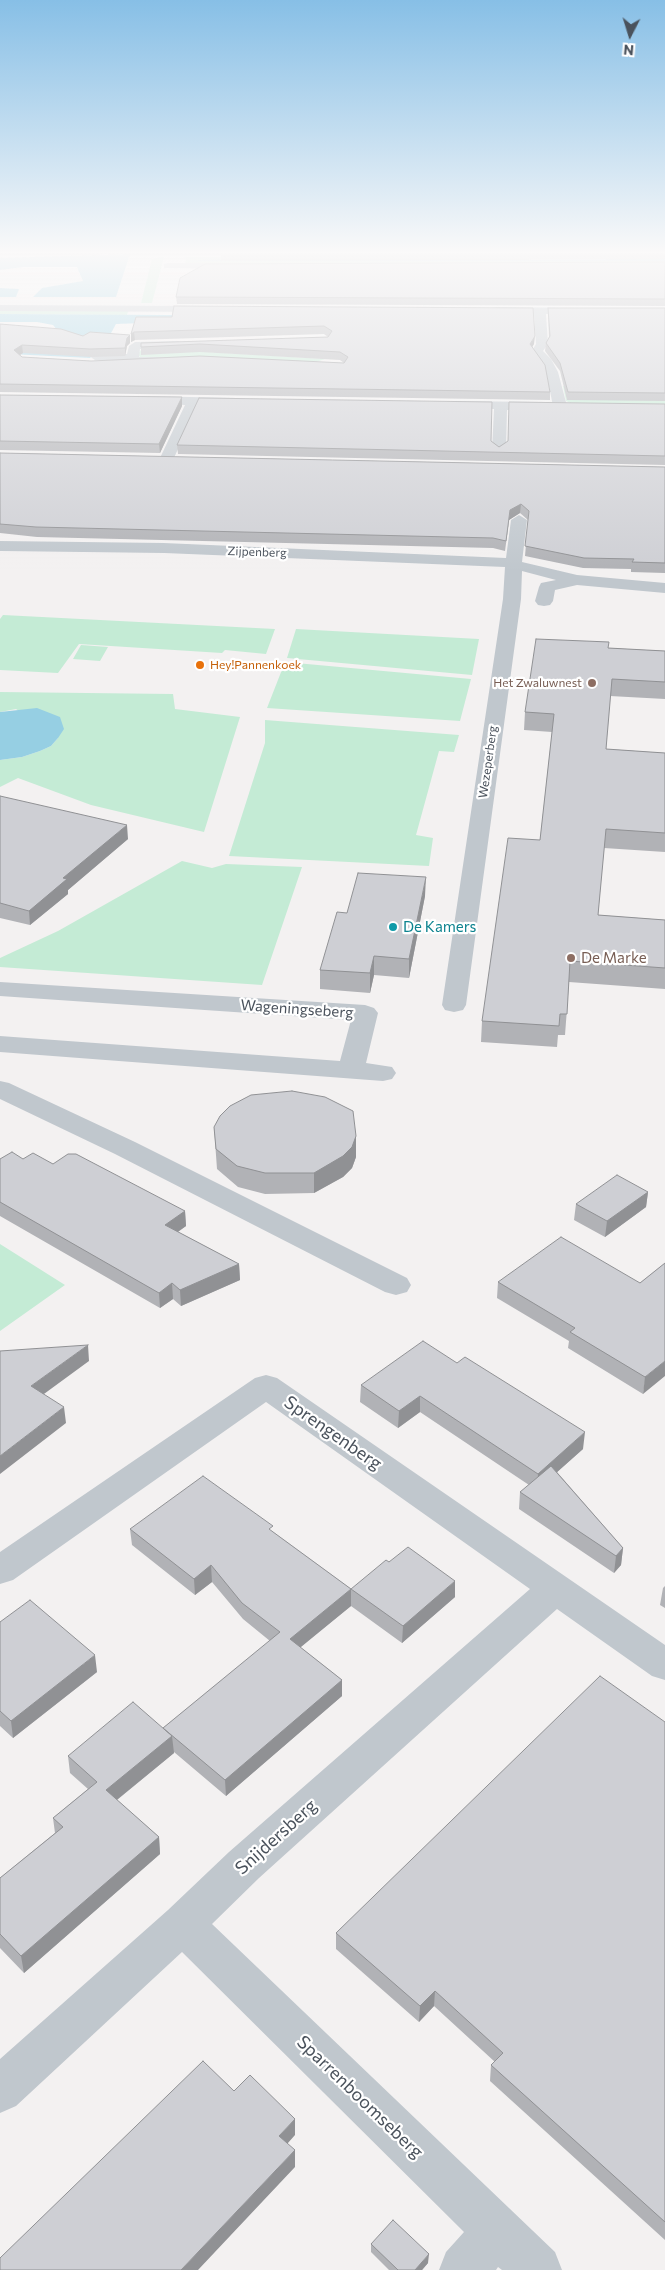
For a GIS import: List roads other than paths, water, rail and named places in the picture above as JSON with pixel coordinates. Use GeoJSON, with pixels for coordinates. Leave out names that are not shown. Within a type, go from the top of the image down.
{"type":"FeatureCollection","features":[{"type":"Feature","properties":{"kind":"street"},"geometry":{"type":"LineString","coordinates":[[82,363],[135,360]]}},
{"type":"Feature","properties":{"kind":"street"},"geometry":{"type":"LineString","coordinates":[[444,405],[501,406],[561,400],[545,360]]}},
{"type":"Feature","properties":{"kind":"street"},"geometry":{"type":"LineString","coordinates":[[134,400],[252,402]]}},
{"type":"Feature","properties":{"kind":"street"},"geometry":{"type":"LineString","coordinates":[[185,460],[161,460],[193,401]]}},
{"type":"Feature","properties":{"kind":"street"},"geometry":{"type":"LineString","coordinates":[[499,450],[501,406]]}},
{"type":"Feature","properties":{"kind":"street","name":"Wezeperberg"},"geometry":{"type":"LineString","coordinates":[[454,1005],[512,599],[519,520]]}},
{"type":"Feature","properties":{"kind":"street","name":"Zijpenberg"},"geometry":{"type":"LineString","coordinates":[[0,546],[164,548],[514,564],[578,580]]}},
{"type":"Feature","properties":{"kind":"street"},"geometry":{"type":"LineString","coordinates":[[544,601],[547,587],[578,580],[665,588]]}},
{"type":"Feature","properties":{"kind":"street","name":"Wageningseberg"},"geometry":{"type":"LineString","coordinates":[[0,989],[365,1013],[351,1070]]}},
{"type":"Feature","properties":{"kind":"street"},"geometry":{"type":"LineString","coordinates":[[0,1044],[382,1073]]}},
{"type":"Feature","properties":{"kind":"street"},"geometry":{"type":"LineString","coordinates":[[0,1089],[124,1148],[396,1285]]}},
{"type":"Feature","properties":{"kind":"street","name":"Sprengenberg"},"geometry":{"type":"LineString","coordinates":[[0,1570],[266,1386],[665,1665]]}},
{"type":"Feature","properties":{"kind":"street","name":"Snijdersberg"},"geometry":{"type":"LineString","coordinates":[[0,2090],[183,1924],[244,1865],[556,1588]]}},
{"type":"Feature","properties":{"kind":"street","name":"Sparrenboomseberg"},"geometry":{"type":"LineString","coordinates":[[183,1924],[537,2270]]}},
{"type":"Feature","properties":{"kind":"street"},"geometry":{"type":"LineString","coordinates":[[464,2270],[496,2231]]}},
{"type":"Feature","properties":{"kind":"water"},"geometry":{"type":"Polygon","coordinates":[[[37,708],[60,717],[64,729],[58,738],[51,746],[40,751],[22,757],[0,760],[0,712],[37,708]]]}},
{"type":"Feature","properties":{"kind":"place","name":"Hey!Pannenkoek"},"geometry":{"type":"Point","coordinates":[200,665]}},
{"type":"Feature","properties":{"kind":"place","name":"Het Zwaluwnest"},"geometry":{"type":"Point","coordinates":[592,683]}},
{"type":"Feature","properties":{"kind":"place","name":"De Kamers"},"geometry":{"type":"Point","coordinates":[393,927]}},
{"type":"Feature","properties":{"kind":"place","name":"De Marke"},"geometry":{"type":"Point","coordinates":[571,958]}}]}
